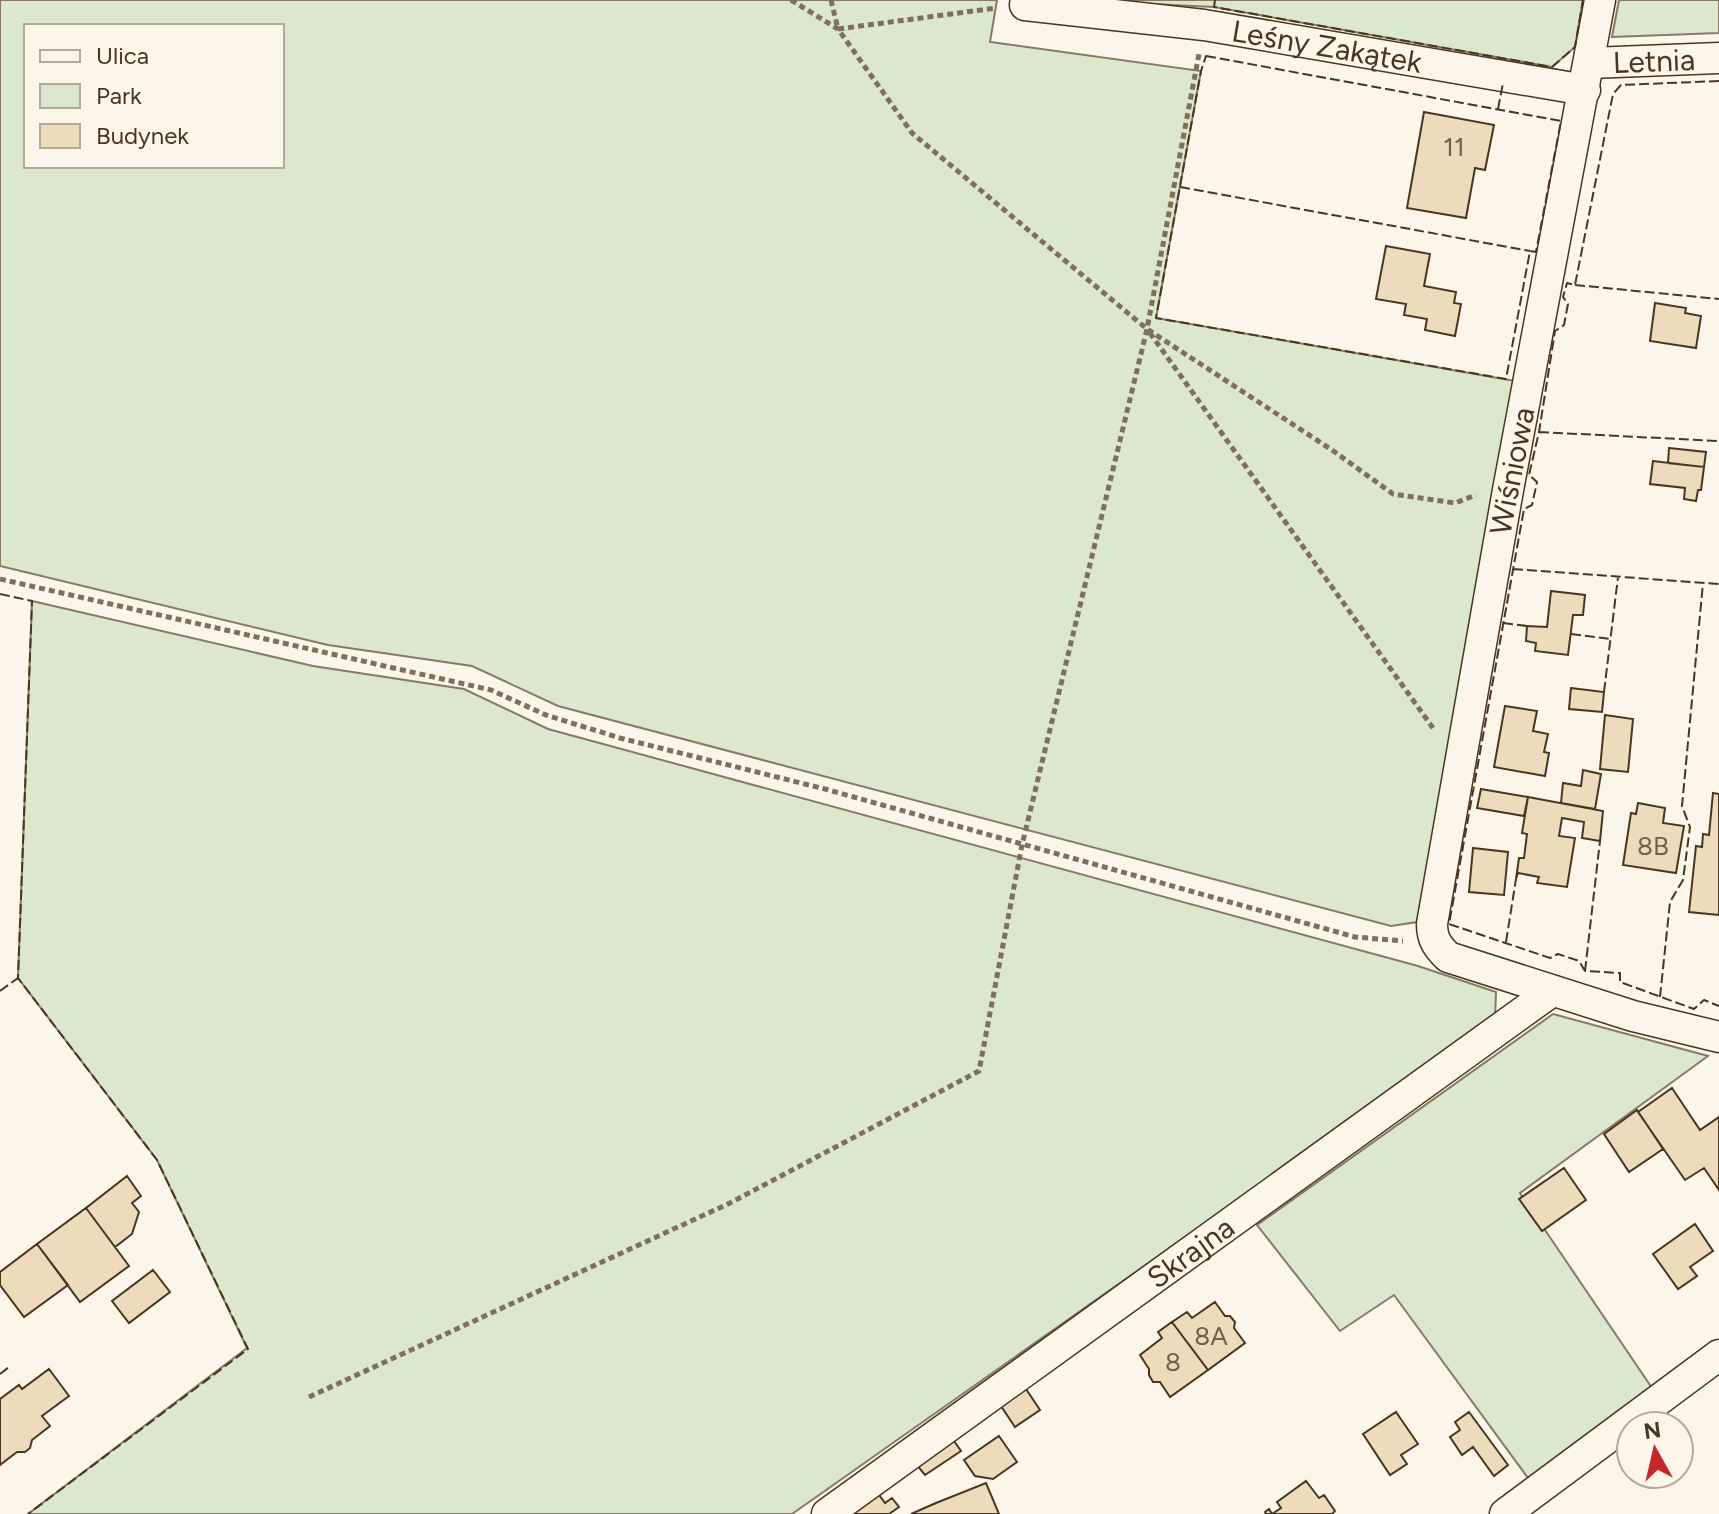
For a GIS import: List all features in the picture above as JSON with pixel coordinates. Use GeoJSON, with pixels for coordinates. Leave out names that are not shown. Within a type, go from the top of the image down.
{"type":"FeatureCollection","features":[{"type":"Feature","properties":{"kind":"street","name":"Wiśniowa"},"geometry":{"type":"LineString","coordinates":[[1435,943],[1432,924],[1459,764],[1600,0]]}},
{"type":"Feature","properties":{"kind":"street","name":"Leśny Zakątek"},"geometry":{"type":"LineString","coordinates":[[1025,2],[1587,76]]}},
{"type":"Feature","properties":{"kind":"street","name":"Letnia"},"geometry":{"type":"LineString","coordinates":[[1587,76],[1719,58]]}},
{"type":"Feature","properties":{"kind":"street"},"geometry":{"type":"LineString","coordinates":[[1435,943],[1448,957],[1633,1016],[1719,1037]]}},
{"type":"Feature","properties":{"kind":"street","name":"Skrajna"},"geometry":{"type":"LineString","coordinates":[[827,1514],[1552,991]]}},
{"type":"Feature","properties":{"kind":"street"},"geometry":{"type":"LineString","coordinates":[[1505,1514],[1719,1355]]}},
{"type":"Feature","properties":{"kind":"path"},"geometry":{"type":"LineString","coordinates":[[791,0],[838,29],[1025,2]]}},
{"type":"Feature","properties":{"kind":"path"},"geometry":{"type":"LineString","coordinates":[[831,0],[838,29],[912,133],[1147,329],[1332,450],[1393,494],[1455,503],[1510,481]]}},
{"type":"Feature","properties":{"kind":"path"},"geometry":{"type":"LineString","coordinates":[[309,1397],[730,1203],[979,1071],[1022,845],[1147,329],[1204,25]]}},
{"type":"Feature","properties":{"kind":"path"},"geometry":{"type":"LineString","coordinates":[[1147,329],[1459,764]]}},
{"type":"Feature","properties":{"kind":"path"},"geometry":{"type":"LineString","coordinates":[[0,579],[491,690],[546,715],[620,738],[825,789],[1355,937],[1435,943]]}},
{"type":"Feature","properties":{"kind":"green space"},"geometry":{"type":"Polygon","coordinates":[[[0,0],[997,0],[990,42],[1201,71],[1156,318],[1515,381],[1417,922],[1391,926],[558,706],[472,666],[328,645],[0,566],[0,0]]]}},
{"type":"Feature","properties":{"kind":"green space"},"geometry":{"type":"Polygon","coordinates":[[[1069,0],[1583,0],[1575,47],[1552,67],[1214,7],[1069,0]]]}},
{"type":"Feature","properties":{"kind":"green space"},"geometry":{"type":"Polygon","coordinates":[[[1619,0],[1719,0],[1719,33],[1612,37],[1619,0]]]}},
{"type":"Feature","properties":{"kind":"green space"},"geometry":{"type":"Polygon","coordinates":[[[32,601],[313,666],[464,689],[548,729],[1418,966],[1496,992],[1495,1019],[792,1514],[28,1514],[247,1348],[157,1160],[18,978],[32,601]]]}},
{"type":"Feature","properties":{"kind":"green space"},"geometry":{"type":"Polygon","coordinates":[[[1553,1014],[1708,1056],[1520,1193],[1652,1388],[1622,1410],[1615,1410],[1615,1415],[1528,1478],[1394,1295],[1340,1331],[1257,1225],[1553,1014]]]}},
{"type":"Feature","properties":{"kind":"building"},"geometry":{"type":"Polygon","coordinates":[[[1424,112],[1494,125],[1485,170],[1475,168],[1466,218],[1407,208],[1424,112]]]}},
{"type":"Feature","properties":{"kind":"building"},"geometry":{"type":"Polygon","coordinates":[[[1386,246],[1430,254],[1424,286],[1456,292],[1454,303],[1461,304],[1455,336],[1425,330],[1427,319],[1404,315],[1406,304],[1376,299],[1386,246]]]}},
{"type":"Feature","properties":{"kind":"building"},"geometry":{"type":"Polygon","coordinates":[[[1655,303],[1686,308],[1685,313],[1701,316],[1696,348],[1650,341],[1655,303]]]}},
{"type":"Feature","properties":{"kind":"building"},"geometry":{"type":"Polygon","coordinates":[[[1669,448],[1706,452],[1704,467],[1668,463],[1669,448]]]}},
{"type":"Feature","properties":{"kind":"building"},"geometry":{"type":"Polygon","coordinates":[[[1653,461],[1704,467],[1696,501],[1684,499],[1685,488],[1650,484],[1653,461]]]}},
{"type":"Feature","properties":{"kind":"building"},"geometry":{"type":"Polygon","coordinates":[[[1551,591],[1585,595],[1583,615],[1573,615],[1568,655],[1535,651],[1536,643],[1526,641],[1527,626],[1547,627],[1551,591]]]}},
{"type":"Feature","properties":{"kind":"building"},"geometry":{"type":"Polygon","coordinates":[[[1571,688],[1604,692],[1602,712],[1569,709],[1571,688]]]}},
{"type":"Feature","properties":{"kind":"building"},"geometry":{"type":"Polygon","coordinates":[[[1505,706],[1537,711],[1533,731],[1548,734],[1544,752],[1549,753],[1545,776],[1494,767],[1505,706]]]}},
{"type":"Feature","properties":{"kind":"building"},"geometry":{"type":"Polygon","coordinates":[[[1605,715],[1633,719],[1628,772],[1600,769],[1605,715]]]}},
{"type":"Feature","properties":{"kind":"building"},"geometry":{"type":"Polygon","coordinates":[[[1583,770],[1601,774],[1595,809],[1561,803],[1563,783],[1581,786],[1583,770]]]}},
{"type":"Feature","properties":{"kind":"building"},"geometry":{"type":"Polygon","coordinates":[[[1481,789],[1528,797],[1524,816],[1477,808],[1481,789]]]}},
{"type":"Feature","properties":{"kind":"building"},"geometry":{"type":"Polygon","coordinates":[[[1713,793],[1719,794],[1719,915],[1689,912],[1696,846],[1702,847],[1703,834],[1709,835],[1713,793]]]}},
{"type":"Feature","properties":{"kind":"building"},"geometry":{"type":"Polygon","coordinates":[[[1528,797],[1603,811],[1600,841],[1582,838],[1584,822],[1562,818],[1559,836],[1575,838],[1567,887],[1537,883],[1539,877],[1518,873],[1516,879],[1519,858],[1524,858],[1527,834],[1522,833],[1528,797]]]}},
{"type":"Feature","properties":{"kind":"building"},"geometry":{"type":"Polygon","coordinates":[[[1638,803],[1665,808],[1663,823],[1684,826],[1676,873],[1623,865],[1631,813],[1636,814],[1638,803]]]}},
{"type":"Feature","properties":{"kind":"building"},"geometry":{"type":"Polygon","coordinates":[[[1473,848],[1508,852],[1504,895],[1469,892],[1473,848]]]}},
{"type":"Feature","properties":{"kind":"building"},"geometry":{"type":"Polygon","coordinates":[[[1672,1088],[1700,1130],[1719,1117],[1719,1190],[1704,1168],[1685,1180],[1638,1112],[1672,1088]]]}},
{"type":"Feature","properties":{"kind":"building"},"geometry":{"type":"Polygon","coordinates":[[[1637,1110],[1663,1149],[1629,1172],[1604,1134],[1637,1110]]]}},
{"type":"Feature","properties":{"kind":"building"},"geometry":{"type":"Polygon","coordinates":[[[1564,1168],[1586,1200],[1542,1231],[1519,1199],[1564,1168]]]}},
{"type":"Feature","properties":{"kind":"building"},"geometry":{"type":"Polygon","coordinates":[[[127,1176],[141,1196],[132,1203],[139,1212],[132,1234],[115,1247],[86,1208],[127,1176]]]}},
{"type":"Feature","properties":{"kind":"building"},"geometry":{"type":"Polygon","coordinates":[[[86,1208],[129,1266],[80,1302],[37,1244],[86,1208]]]}},
{"type":"Feature","properties":{"kind":"building"},"geometry":{"type":"Polygon","coordinates":[[[1695,1224],[1713,1251],[1690,1267],[1697,1276],[1678,1289],[1653,1254],[1695,1224]]]}},
{"type":"Feature","properties":{"kind":"building"},"geometry":{"type":"Polygon","coordinates":[[[37,1244],[68,1285],[24,1317],[0,1285],[0,1272],[37,1244]]]}},
{"type":"Feature","properties":{"kind":"building"},"geometry":{"type":"Polygon","coordinates":[[[153,1270],[170,1292],[129,1323],[112,1301],[153,1270]]]}},
{"type":"Feature","properties":{"kind":"building"},"geometry":{"type":"Polygon","coordinates":[[[1215,1302],[1225,1316],[1230,1316],[1235,1322],[1234,1328],[1245,1343],[1208,1370],[1172,1322],[1187,1312],[1192,1318],[1215,1302]]]}},
{"type":"Feature","properties":{"kind":"building"},"geometry":{"type":"Polygon","coordinates":[[[1172,1322],[1208,1370],[1170,1397],[1160,1382],[1153,1382],[1140,1355],[1162,1338],[1158,1332],[1172,1322]]]}},
{"type":"Feature","properties":{"kind":"building"},"geometry":{"type":"Polygon","coordinates":[[[49,1369],[69,1396],[42,1416],[50,1426],[32,1440],[30,1448],[17,1452],[0,1465],[0,1399],[19,1385],[22,1389],[49,1369]]]}},
{"type":"Feature","properties":{"kind":"building"},"geometry":{"type":"Polygon","coordinates":[[[1026,1389],[1040,1410],[1015,1427],[1001,1406],[1026,1389]]]}},
{"type":"Feature","properties":{"kind":"building"},"geometry":{"type":"Polygon","coordinates":[[[1396,1412],[1418,1444],[1401,1455],[1407,1464],[1390,1475],[1363,1434],[1396,1412]]]}},
{"type":"Feature","properties":{"kind":"building"},"geometry":{"type":"Polygon","coordinates":[[[1469,1412],[1508,1465],[1494,1476],[1473,1447],[1462,1455],[1450,1437],[1460,1430],[1455,1422],[1469,1412]]]}},
{"type":"Feature","properties":{"kind":"building"},"geometry":{"type":"Polygon","coordinates":[[[999,1436],[1017,1462],[993,1479],[975,1476],[964,1460],[999,1436]]]}},
{"type":"Feature","properties":{"kind":"building"},"geometry":{"type":"Polygon","coordinates":[[[952,1438],[961,1451],[925,1475],[916,1464],[952,1438]]]}},
{"type":"Feature","properties":{"kind":"building"},"geometry":{"type":"Polygon","coordinates":[[[1306,1481],[1319,1498],[1324,1495],[1335,1511],[1332,1514],[1272,1514],[1281,1508],[1277,1502],[1306,1481]]]}},
{"type":"Feature","properties":{"kind":"building"},"geometry":{"type":"Polygon","coordinates":[[[986,1483],[999,1514],[911,1514],[936,1503],[986,1483]]]}},
{"type":"Feature","properties":{"kind":"building"},"geometry":{"type":"Polygon","coordinates":[[[877,1492],[885,1503],[892,1498],[899,1507],[889,1514],[848,1514],[877,1492]]]}},
{"type":"Feature","properties":{"kind":"fence"},"geometry":{"type":"LineString","coordinates":[[1215,0],[1214,7],[1552,67],[1575,47],[1583,0]]}},
{"type":"Feature","properties":{"kind":"fence"},"geometry":{"type":"LineString","coordinates":[[1206,56],[1561,121],[1536,252],[1530,251],[1506,379],[1156,318],[1206,56]]}},
{"type":"Feature","properties":{"kind":"fence"},"geometry":{"type":"LineString","coordinates":[[1719,81],[1621,85],[1613,94],[1575,285],[1567,283],[1563,297],[1568,304],[1564,325],[1555,331],[1529,475],[1537,482],[1532,505],[1524,509],[1449,924],[1550,958],[1558,954],[1579,961],[1585,971],[1620,973],[1620,982],[1694,1009],[1704,1000],[1719,1006]]}},
{"type":"Feature","properties":{"kind":"fence"},"geometry":{"type":"LineString","coordinates":[[1498,109],[1503,83]]}},
{"type":"Feature","properties":{"kind":"fence"},"geometry":{"type":"LineString","coordinates":[[1180,187],[1530,251]]}},
{"type":"Feature","properties":{"kind":"fence"},"geometry":{"type":"LineString","coordinates":[[1575,285],[1719,299]]}},
{"type":"Feature","properties":{"kind":"fence"},"geometry":{"type":"LineString","coordinates":[[1539,432],[1719,441]]}},
{"type":"Feature","properties":{"kind":"fence"},"geometry":{"type":"LineString","coordinates":[[1513,569],[1719,584]]}},
{"type":"Feature","properties":{"kind":"fence"},"geometry":{"type":"LineString","coordinates":[[1604,692],[1618,577]]}},
{"type":"Feature","properties":{"kind":"fence"},"geometry":{"type":"LineString","coordinates":[[1660,997],[1670,902],[1683,880],[1690,827],[1682,806],[1703,583]]}},
{"type":"Feature","properties":{"kind":"fence"},"geometry":{"type":"LineString","coordinates":[[0,594],[32,601],[18,978],[157,1160],[248,1349],[28,1514]]}},
{"type":"Feature","properties":{"kind":"fence"},"geometry":{"type":"LineString","coordinates":[[1503,623],[1527,626]]}},
{"type":"Feature","properties":{"kind":"fence"},"geometry":{"type":"LineString","coordinates":[[1571,634],[1610,639]]}},
{"type":"Feature","properties":{"kind":"fence"},"geometry":{"type":"LineString","coordinates":[[1585,971],[1600,841]]}},
{"type":"Feature","properties":{"kind":"fence"},"geometry":{"type":"LineString","coordinates":[[1506,942],[1516,879]]}},
{"type":"Feature","properties":{"kind":"fence"},"geometry":{"type":"LineString","coordinates":[[0,991],[18,978]]}},
{"type":"Feature","properties":{"kind":"fence"},"geometry":{"type":"LineString","coordinates":[[0,1374],[9,1367]]}}]}
